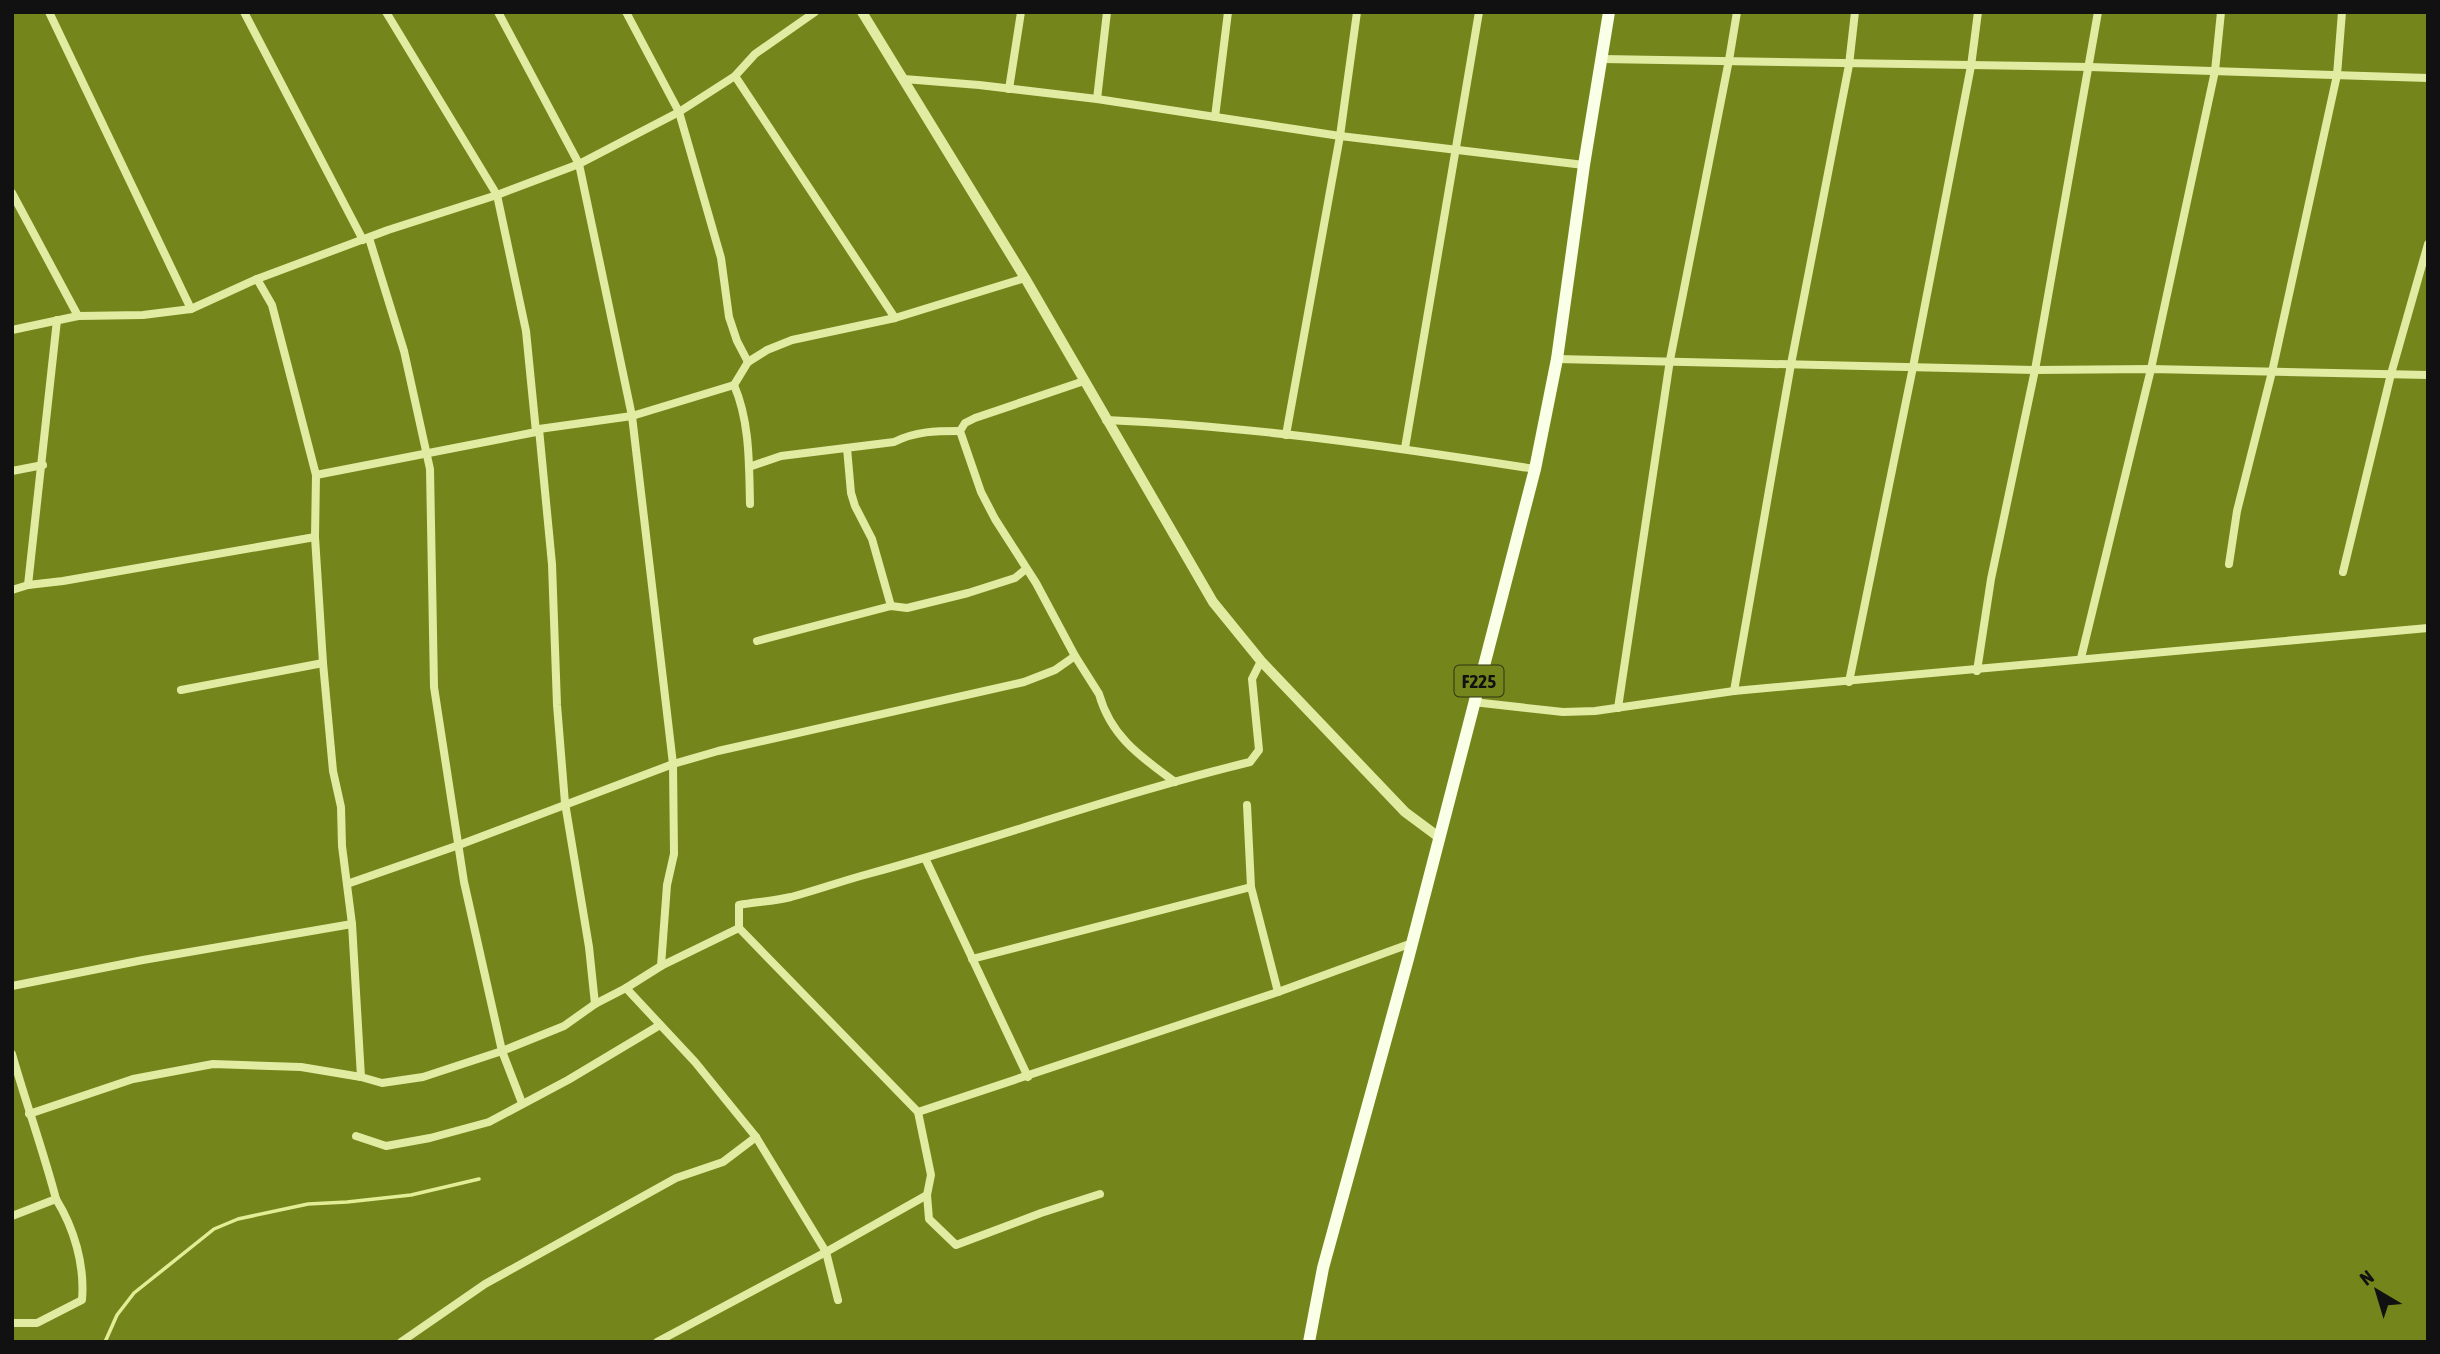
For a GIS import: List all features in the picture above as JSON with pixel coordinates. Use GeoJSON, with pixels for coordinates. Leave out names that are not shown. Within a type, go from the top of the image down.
{"type":"FeatureCollection","features":[{"type":"Feature","properties":{"kind":"main road","name":"F225"},"geometry":{"type":"LineString","coordinates":[[1308,1342],[1324,1268],[1440,838],[1535,469],[1557,359],[1609,12]]}},
{"type":"Feature","properties":{"kind":"street"},"geometry":{"type":"LineString","coordinates":[[49,12],[191,309]]}},
{"type":"Feature","properties":{"kind":"street"},"geometry":{"type":"LineString","coordinates":[[244,12],[366,239],[404,351],[430,469],[434,687],[464,882],[502,1051],[522,1103]]}},
{"type":"Feature","properties":{"kind":"street"},"geometry":{"type":"LineString","coordinates":[[386,12],[497,195],[526,331],[552,564],[557,705],[565,803],[589,947],[595,1004]]}},
{"type":"Feature","properties":{"kind":"street"},"geometry":{"type":"LineString","coordinates":[[498,12],[579,164],[632,416],[673,764],[674,854],[667,885],[661,966]]}},
{"type":"Feature","properties":{"kind":"street"},"geometry":{"type":"LineString","coordinates":[[626,12],[679,111],[721,258],[729,317],[748,362]]}},
{"type":"Feature","properties":{"kind":"street"},"geometry":{"type":"LineString","coordinates":[[12,330],[78,316],[143,316],[191,309],[257,279],[388,230],[497,195],[579,164],[679,111],[735,76],[755,54],[815,12]]}},
{"type":"Feature","properties":{"kind":"street"},"geometry":{"type":"LineString","coordinates":[[862,12],[1026,278],[1213,602],[1261,661],[1405,812],[1440,838]]}},
{"type":"Feature","properties":{"kind":"street"},"geometry":{"type":"LineString","coordinates":[[1009,89],[1021,12]]}},
{"type":"Feature","properties":{"kind":"street"},"geometry":{"type":"LineString","coordinates":[[1097,99],[1107,12]]}},
{"type":"Feature","properties":{"kind":"street"},"geometry":{"type":"LineString","coordinates":[[1215,117],[1228,12]]}},
{"type":"Feature","properties":{"kind":"street"},"geometry":{"type":"LineString","coordinates":[[1286,435],[1340,136],[1357,12]]}},
{"type":"Feature","properties":{"kind":"street"},"geometry":{"type":"LineString","coordinates":[[1405,449],[1479,12]]}},
{"type":"Feature","properties":{"kind":"street"},"geometry":{"type":"LineString","coordinates":[[1618,708],[1670,360],[1737,12]]}},
{"type":"Feature","properties":{"kind":"street"},"geometry":{"type":"LineString","coordinates":[[1734,691],[1791,364],[1849,65],[1855,12]]}},
{"type":"Feature","properties":{"kind":"street"},"geometry":{"type":"LineString","coordinates":[[1849,682],[1913,367],[1979,12]]}},
{"type":"Feature","properties":{"kind":"street"},"geometry":{"type":"LineString","coordinates":[[1978,671],[1991,579],[2035,370],[2098,12]]}},
{"type":"Feature","properties":{"kind":"street"},"geometry":{"type":"LineString","coordinates":[[2081,658],[2151,369],[2215,71],[2221,12]]}},
{"type":"Feature","properties":{"kind":"street"},"geometry":{"type":"LineString","coordinates":[[2229,564],[2237,510],[2272,372],[2337,75],[2342,12]]}},
{"type":"Feature","properties":{"kind":"street"},"geometry":{"type":"LineString","coordinates":[[1602,60],[2090,67],[2428,78]]}},
{"type":"Feature","properties":{"kind":"street"},"geometry":{"type":"LineString","coordinates":[[735,76],[895,318]]}},
{"type":"Feature","properties":{"kind":"street"},"geometry":{"type":"LineString","coordinates":[[904,79],[1097,99],[1340,136],[1584,165]]}},
{"type":"Feature","properties":{"kind":"street"},"geometry":{"type":"LineString","coordinates":[[12,193],[78,316]]}},
{"type":"Feature","properties":{"kind":"street"},"geometry":{"type":"LineString","coordinates":[[2343,572],[2391,374],[2428,244]]}},
{"type":"Feature","properties":{"kind":"street"},"geometry":{"type":"LineString","coordinates":[[316,475],[538,431],[632,416],[734,385],[748,362],[792,340],[895,318],[1026,278]]}},
{"type":"Feature","properties":{"kind":"street"},"geometry":{"type":"LineString","coordinates":[[257,279],[272,305],[316,475],[315,537],[323,663],[333,771],[341,807],[362,1077]]}},
{"type":"Feature","properties":{"kind":"street"},"geometry":{"type":"LineString","coordinates":[[28,585],[57,320]]}},
{"type":"Feature","properties":{"kind":"street"},"geometry":{"type":"LineString","coordinates":[[1557,359],[2035,370],[2151,369],[2428,375]]}},
{"type":"Feature","properties":{"kind":"street"},"geometry":{"type":"LineString","coordinates":[[960,431],[965,423],[975,418],[1084,381]]}},
{"type":"Feature","properties":{"kind":"street"},"geometry":{"type":"LineString","coordinates":[[734,385],[742,402],[749,447],[750,504]]}},
{"type":"Feature","properties":{"kind":"street"},"geometry":{"type":"LineString","coordinates":[[1106,420],[1286,435],[1405,449],[1535,469]]}},
{"type":"Feature","properties":{"kind":"street"},"geometry":{"type":"LineString","coordinates":[[749,467],[781,456],[894,442],[925,431],[960,431]]}},
{"type":"Feature","properties":{"kind":"street"},"geometry":{"type":"LineString","coordinates":[[960,431],[981,492],[1099,694],[1105,713],[1130,748],[1175,782]]}},
{"type":"Feature","properties":{"kind":"street"},"geometry":{"type":"LineString","coordinates":[[847,448],[851,493],[872,539],[891,606]]}},
{"type":"Feature","properties":{"kind":"street"},"geometry":{"type":"LineString","coordinates":[[12,471],[43,465]]}},
{"type":"Feature","properties":{"kind":"street"},"geometry":{"type":"LineString","coordinates":[[12,590],[28,585],[315,537]]}},
{"type":"Feature","properties":{"kind":"street"},"geometry":{"type":"LineString","coordinates":[[757,641],[891,606],[907,608],[968,593],[1015,578],[1026,569]]}},
{"type":"Feature","properties":{"kind":"street"},"geometry":{"type":"LineString","coordinates":[[1474,702],[1563,712],[1618,708],[1734,691],[1978,671],[2081,658],[2428,628]]}},
{"type":"Feature","properties":{"kind":"street"},"geometry":{"type":"LineString","coordinates":[[346,884],[459,845],[673,764],[718,751],[1024,682],[1055,670],[1075,656]]}},
{"type":"Feature","properties":{"kind":"street"},"geometry":{"type":"LineString","coordinates":[[1100,1194],[956,1245],[929,1219],[927,1195],[931,1175],[918,1112],[739,928],[739,905],[789,897],[925,859],[1175,782],[1251,762],[1259,750],[1252,679],[1261,661]]}},
{"type":"Feature","properties":{"kind":"street"},"geometry":{"type":"LineString","coordinates":[[181,690],[323,663]]}},
{"type":"Feature","properties":{"kind":"street"},"geometry":{"type":"LineString","coordinates":[[1247,805],[1251,887],[1278,992]]}},
{"type":"Feature","properties":{"kind":"street"},"geometry":{"type":"LineString","coordinates":[[925,859],[1028,1077]]}},
{"type":"Feature","properties":{"kind":"street"},"geometry":{"type":"LineString","coordinates":[[972,959],[1251,887]]}},
{"type":"Feature","properties":{"kind":"street"},"geometry":{"type":"LineString","coordinates":[[12,986],[352,924]]}},
{"type":"Feature","properties":{"kind":"street"},"geometry":{"type":"LineString","coordinates":[[29,1114],[133,1079],[213,1064],[301,1067],[382,1083],[423,1077],[502,1051],[564,1026],[595,1004],[626,989],[661,966],[739,928]]}},
{"type":"Feature","properties":{"kind":"street"},"geometry":{"type":"LineString","coordinates":[[918,1112],[1278,992],[1412,943]]}},
{"type":"Feature","properties":{"kind":"street"},"geometry":{"type":"LineString","coordinates":[[626,989],[695,1062],[756,1137],[826,1252],[838,1300]]}},
{"type":"Feature","properties":{"kind":"street"},"geometry":{"type":"LineString","coordinates":[[356,1136],[386,1146],[430,1138],[489,1122],[579,1074],[660,1025]]}},
{"type":"Feature","properties":{"kind":"street"},"geometry":{"type":"LineString","coordinates":[[12,1054],[56,1199],[69,1220],[84,1281],[82,1300],[37,1323],[12,1323]]}},
{"type":"Feature","properties":{"kind":"street"},"geometry":{"type":"LineString","coordinates":[[401,1342],[485,1284],[676,1178],[723,1162],[756,1137]]}},
{"type":"Feature","properties":{"kind":"street"},"geometry":{"type":"LineString","coordinates":[[657,1342],[927,1195]]}},
{"type":"Feature","properties":{"kind":"street"},"geometry":{"type":"LineString","coordinates":[[12,1216],[56,1199]]}},
{"type":"Feature","properties":{"kind":"waterway"},"geometry":{"type":"LineString","coordinates":[[105,1342],[117,1315],[134,1293],[214,1229],[238,1219],[308,1204],[411,1195],[479,1179]]}}]}
